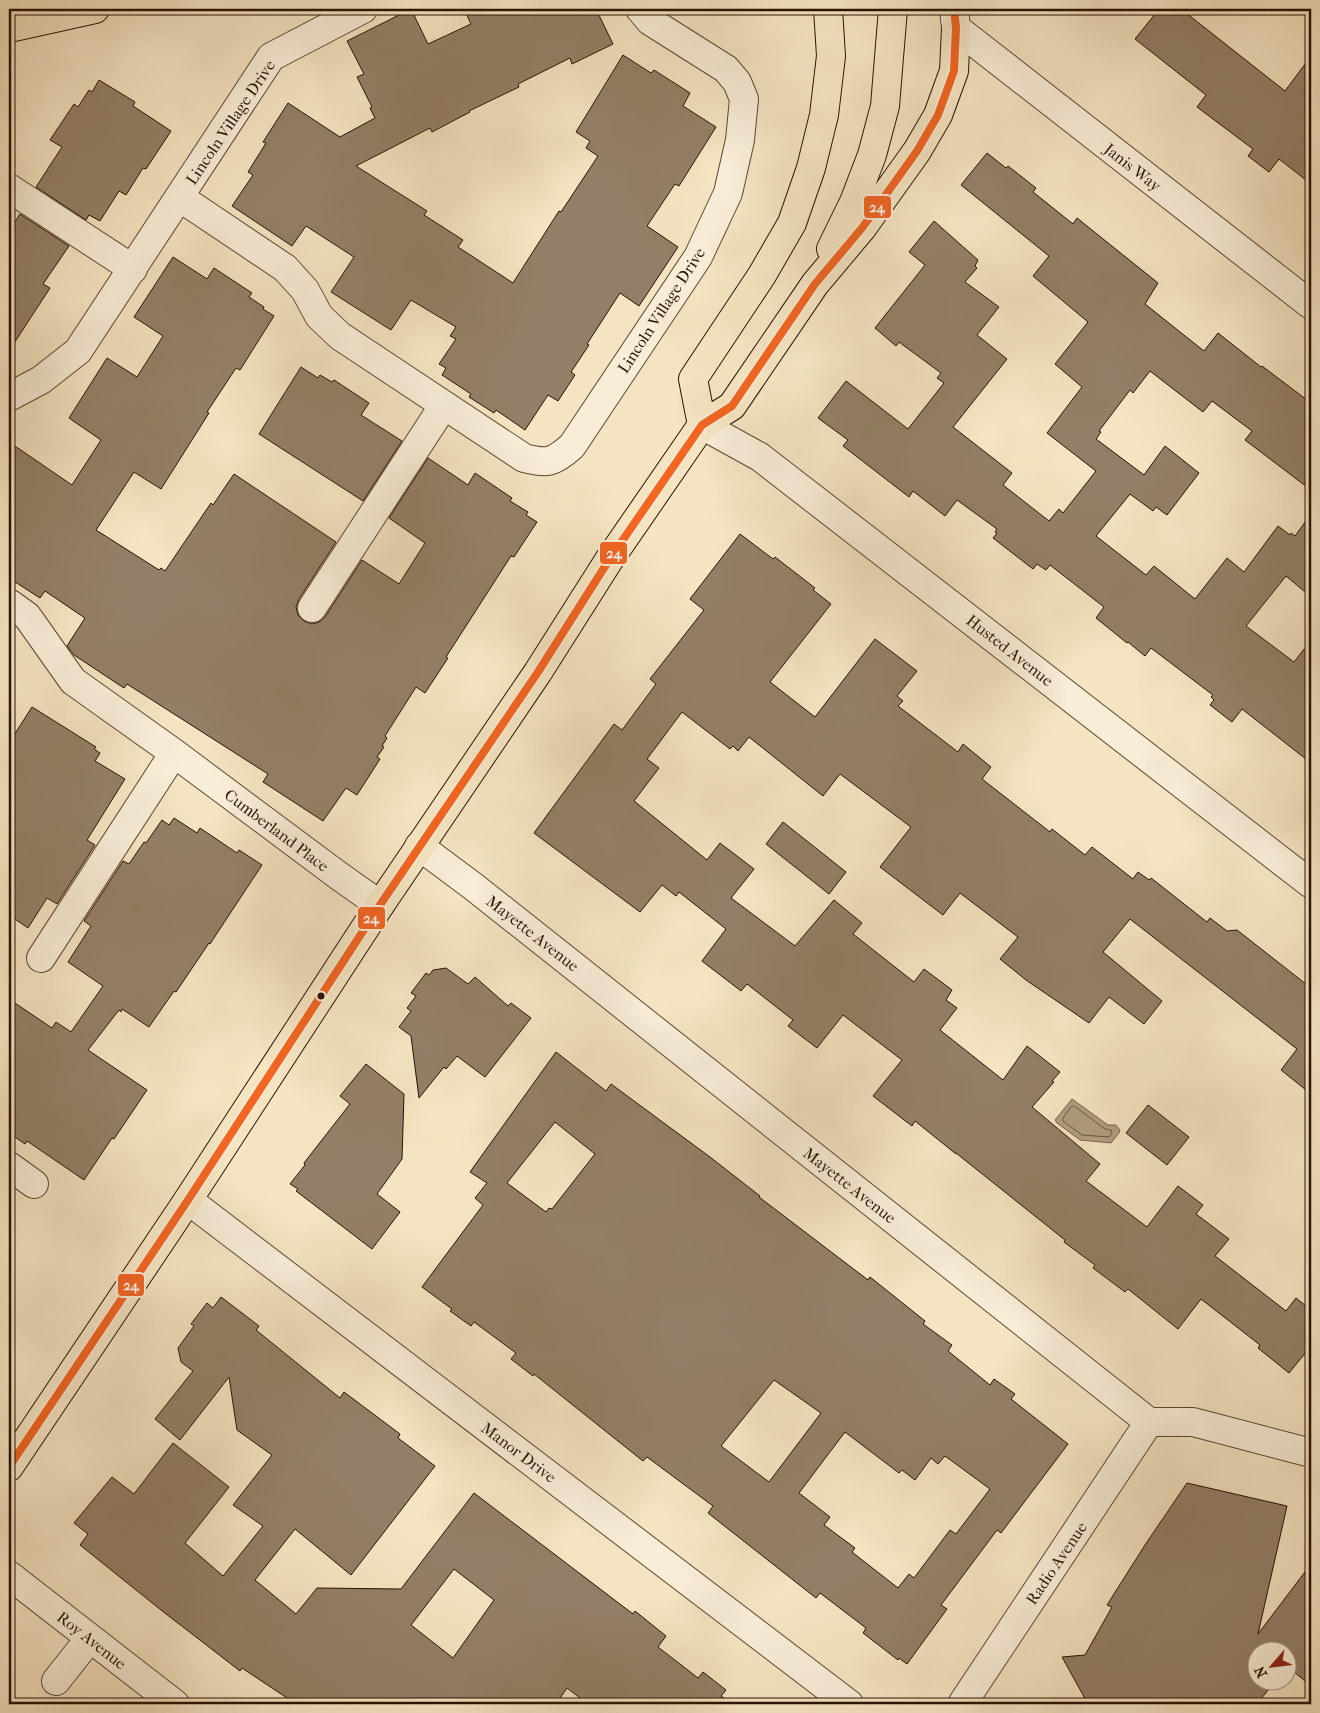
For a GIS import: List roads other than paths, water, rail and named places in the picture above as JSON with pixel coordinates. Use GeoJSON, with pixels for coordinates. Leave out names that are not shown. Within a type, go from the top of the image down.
{"type":"FeatureCollection","features":[{"type":"Feature","properties":{"kind":"main road"},"geometry":{"type":"LineString","coordinates":[[9,28],[95,9]]}},
{"type":"Feature","properties":{"kind":"main road"},"geometry":{"type":"LineString","coordinates":[[702,426],[693,380],[762,275],[792,223],[811,168],[824,115],[831,56],[828,9]]}},
{"type":"Feature","properties":{"kind":"main road"},"geometry":{"type":"LineString","coordinates":[[815,284],[854,202],[872,155],[885,106],[893,9]]}},
{"type":"Feature","properties":{"kind":"main road"},"geometry":{"type":"LineString","coordinates":[[9,1467],[188,1200],[419,846],[538,672],[609,560],[702,426],[732,406],[815,284],[873,212],[917,150],[938,115],[954,70],[955,18]]}},
{"type":"Feature","properties":{"kind":"street","name":"Lincoln Village Drive"},"geometry":{"type":"LineString","coordinates":[[9,397],[41,380],[78,351],[271,57],[363,9]]}},
{"type":"Feature","properties":{"kind":"street","name":"Lincoln Village Drive"},"geometry":{"type":"LineString","coordinates":[[180,198],[285,268],[305,290],[319,316],[340,336],[524,458],[541,462],[558,459],[572,446],[698,257],[728,193],[740,140],[744,99],[737,82],[726,69],[650,21],[640,9]]}},
{"type":"Feature","properties":{"kind":"street","name":"Janis Way"},"geometry":{"type":"LineString","coordinates":[[955,18],[1311,305]]}},
{"type":"Feature","properties":{"kind":"street"},"geometry":{"type":"LineString","coordinates":[[9,188],[133,269]]}},
{"type":"Feature","properties":{"kind":"street"},"geometry":{"type":"LineString","coordinates":[[312,608],[444,405]]}},
{"type":"Feature","properties":{"kind":"street","name":"Husted Avenue"},"geometry":{"type":"LineString","coordinates":[[702,426],[760,457],[1311,884]]}},
{"type":"Feature","properties":{"kind":"street","name":"Cumberland Place"},"geometry":{"type":"LineString","coordinates":[[9,603],[27,616],[72,681],[174,753],[380,905]]}},
{"type":"Feature","properties":{"kind":"street"},"geometry":{"type":"LineString","coordinates":[[41,958],[174,753]]}},
{"type":"Feature","properties":{"kind":"street","name":"Mayette Avenue"},"geometry":{"type":"LineString","coordinates":[[419,846],[474,887],[1149,1422]]}},
{"type":"Feature","properties":{"kind":"street"},"geometry":{"type":"LineString","coordinates":[[9,1166],[34,1184]]}},
{"type":"Feature","properties":{"kind":"street","name":"Manor Drive"},"geometry":{"type":"LineString","coordinates":[[188,1200],[849,1704]]}},
{"type":"Feature","properties":{"kind":"street"},"geometry":{"type":"LineString","coordinates":[[1149,1422],[1193,1422],[1311,1453]]}},
{"type":"Feature","properties":{"kind":"street","name":"Radio Avenue"},"geometry":{"type":"LineString","coordinates":[[962,1704],[1149,1422]]}},
{"type":"Feature","properties":{"kind":"street","name":"Roy Avenue"},"geometry":{"type":"LineString","coordinates":[[9,1575],[175,1704]]}},
{"type":"Feature","properties":{"kind":"street"},"geometry":{"type":"LineString","coordinates":[[56,1681],[90,1638]]}},
{"type":"Feature","properties":{"kind":"water"},"geometry":{"type":"Polygon","coordinates":[[[1072,1099],[1108,1125],[1116,1125],[1120,1130],[1111,1143],[1080,1140],[1057,1123],[1055,1120],[1072,1099]]]}}]}
